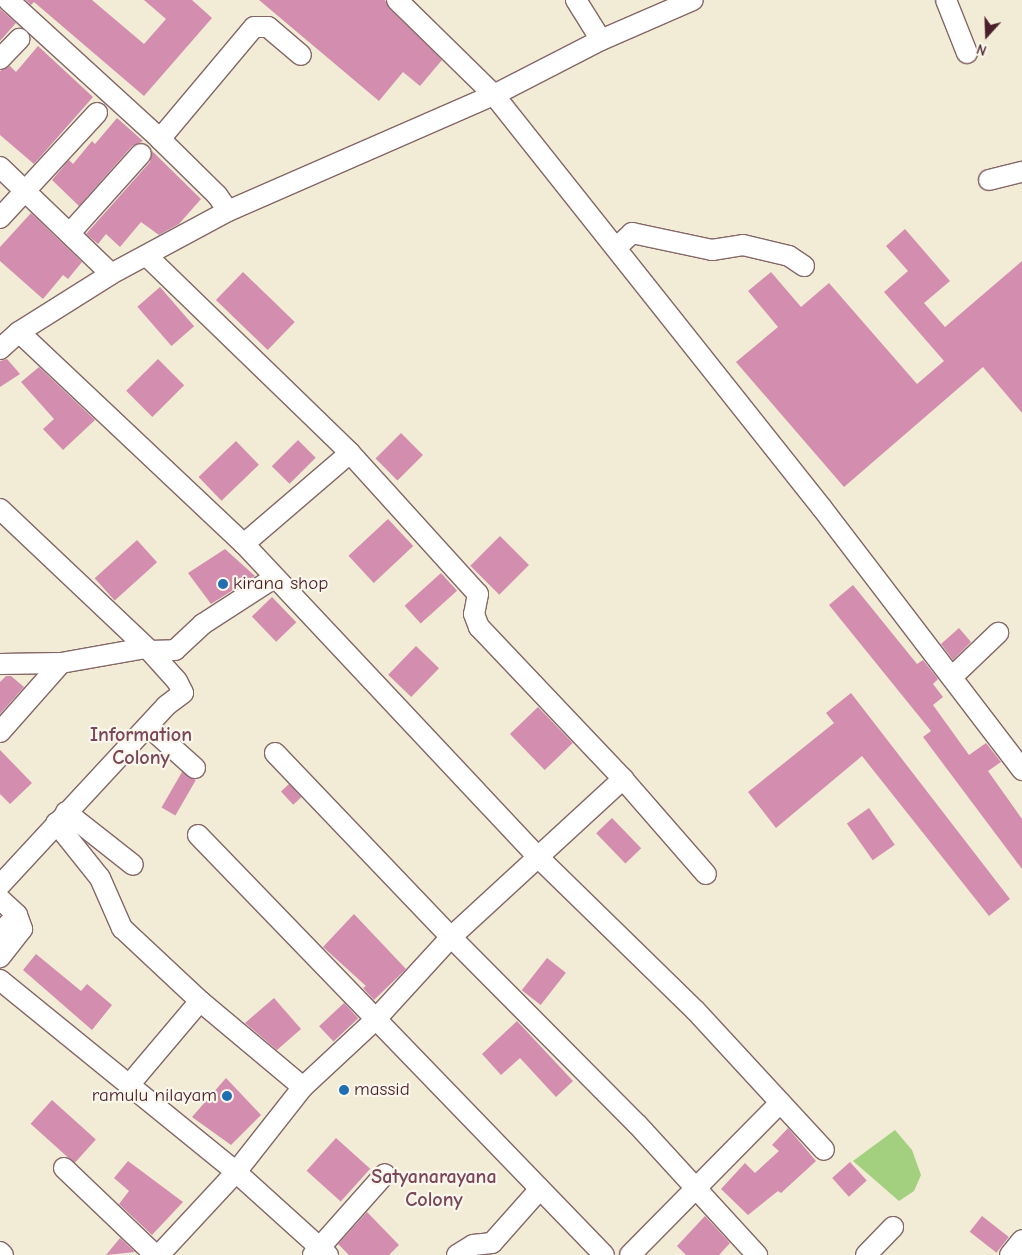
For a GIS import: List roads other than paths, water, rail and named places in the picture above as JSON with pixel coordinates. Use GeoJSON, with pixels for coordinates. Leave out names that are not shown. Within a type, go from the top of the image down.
{"type":"FeatureCollection","features":[{"type":"Feature","properties":{"kind":"street"},"geometry":{"type":"LineString","coordinates":[[8,0],[160,139],[217,195],[228,211]]}},
{"type":"Feature","properties":{"kind":"street"},"geometry":{"type":"LineString","coordinates":[[397,0],[494,95],[952,677],[1022,770]]}},
{"type":"Feature","properties":{"kind":"street"},"geometry":{"type":"LineString","coordinates":[[576,0],[601,40]]}},
{"type":"Feature","properties":{"kind":"street"},"geometry":{"type":"LineString","coordinates":[[693,0],[601,40],[494,95],[228,211],[148,256],[111,274],[7,339],[244,544],[538,857],[695,1010],[824,1150]]}},
{"type":"Feature","properties":{"kind":"street"},"geometry":{"type":"LineString","coordinates":[[946,0],[966,54]]}},
{"type":"Feature","properties":{"kind":"street"},"geometry":{"type":"LineString","coordinates":[[160,139],[254,27],[268,27],[301,55]]}},
{"type":"Feature","properties":{"kind":"street"},"geometry":{"type":"LineString","coordinates":[[0,59],[19,39]]}},
{"type":"Feature","properties":{"kind":"street"},"geometry":{"type":"LineString","coordinates":[[0,218],[97,113]]}},
{"type":"Feature","properties":{"kind":"street"},"geometry":{"type":"LineString","coordinates":[[70,233],[141,154]]}},
{"type":"Feature","properties":{"kind":"street"},"geometry":{"type":"LineString","coordinates":[[0,167],[111,274]]}},
{"type":"Feature","properties":{"kind":"street"},"geometry":{"type":"LineString","coordinates":[[989,180],[1022,172]]}},
{"type":"Feature","properties":{"kind":"street"},"geometry":{"type":"LineString","coordinates":[[616,248],[632,233],[712,250],[743,245],[789,256],[804,266]]}},
{"type":"Feature","properties":{"kind":"street"},"geometry":{"type":"LineString","coordinates":[[148,256],[350,453],[478,594],[474,614],[479,627],[623,779],[706,874]]}},
{"type":"Feature","properties":{"kind":"street"},"geometry":{"type":"LineString","coordinates":[[244,544],[350,453]]}},
{"type":"Feature","properties":{"kind":"street"},"geometry":{"type":"LineString","coordinates":[[0,509],[148,649],[177,681],[183,693],[148,726],[61,817],[0,885]]}},
{"type":"Feature","properties":{"kind":"street"},"geometry":{"type":"LineString","coordinates":[[0,664],[61,663],[148,649],[175,650],[203,624],[274,578]]}},
{"type":"Feature","properties":{"kind":"street"},"geometry":{"type":"LineString","coordinates":[[952,677],[998,633]]}},
{"type":"Feature","properties":{"kind":"street"},"geometry":{"type":"LineString","coordinates":[[0,732],[61,663]]}},
{"type":"Feature","properties":{"kind":"street"},"geometry":{"type":"LineString","coordinates":[[148,726],[195,768]]}},
{"type":"Feature","properties":{"kind":"street"},"geometry":{"type":"LineString","coordinates":[[276,753],[451,937],[637,1124],[757,1255]]}},
{"type":"Feature","properties":{"kind":"street"},"geometry":{"type":"LineString","coordinates":[[159,1255],[236,1172],[303,1087],[375,1020],[451,937],[623,779]]}},
{"type":"Feature","properties":{"kind":"street"},"geometry":{"type":"LineString","coordinates":[[61,817],[133,865]]}},
{"type":"Feature","properties":{"kind":"street"},"geometry":{"type":"LineString","coordinates":[[61,817],[100,878],[122,928],[200,1001],[303,1087]]}},
{"type":"Feature","properties":{"kind":"street"},"geometry":{"type":"LineString","coordinates":[[198,835],[604,1255]]}},
{"type":"Feature","properties":{"kind":"street"},"geometry":{"type":"LineString","coordinates":[[0,899],[17,915],[22,928],[0,957]]}},
{"type":"Feature","properties":{"kind":"street"},"geometry":{"type":"LineString","coordinates":[[0,933],[17,915]]}},
{"type":"Feature","properties":{"kind":"street"},"geometry":{"type":"LineString","coordinates":[[0,980],[236,1172],[320,1252],[385,1174]]}},
{"type":"Feature","properties":{"kind":"street"},"geometry":{"type":"LineString","coordinates":[[129,1085],[200,1001]]}},
{"type":"Feature","properties":{"kind":"street"},"geometry":{"type":"LineString","coordinates":[[630,1255],[694,1187],[780,1103]]}},
{"type":"Feature","properties":{"kind":"street"},"geometry":{"type":"LineString","coordinates":[[64,1168],[155,1255]]}},
{"type":"Feature","properties":{"kind":"street"},"geometry":{"type":"LineString","coordinates":[[457,1255],[473,1245],[492,1243],[540,1189]]}},
{"type":"Feature","properties":{"kind":"street"},"geometry":{"type":"LineString","coordinates":[[866,1255],[893,1227]]}},
{"type":"Feature","properties":{"kind":"street"},"geometry":{"type":"LineString","coordinates":[[1010,1255],[1022,1240]]}},
{"type":"Feature","properties":{"kind":"street"},"geometry":{"type":"LineString","coordinates":[[0,1252],[3,1255]]}},
{"type":"Feature","properties":{"kind":"place","name":"kirana shop"},"geometry":{"type":"Point","coordinates":[223,584]}},
{"type":"Feature","properties":{"kind":"place","name":"massid"},"geometry":{"type":"Point","coordinates":[344,1090]}},
{"type":"Feature","properties":{"kind":"place","name":"ramulu nilayam"},"geometry":{"type":"Point","coordinates":[227,1096]}},
{"type":"Feature","properties":{"kind":"district","name":"Information Colony"},"geometry":{"type":"Point","coordinates":[141,746]}},
{"type":"Feature","properties":{"kind":"district","name":"Satyanarayana Colony"},"geometry":{"type":"Point","coordinates":[434,1188]}}]}
